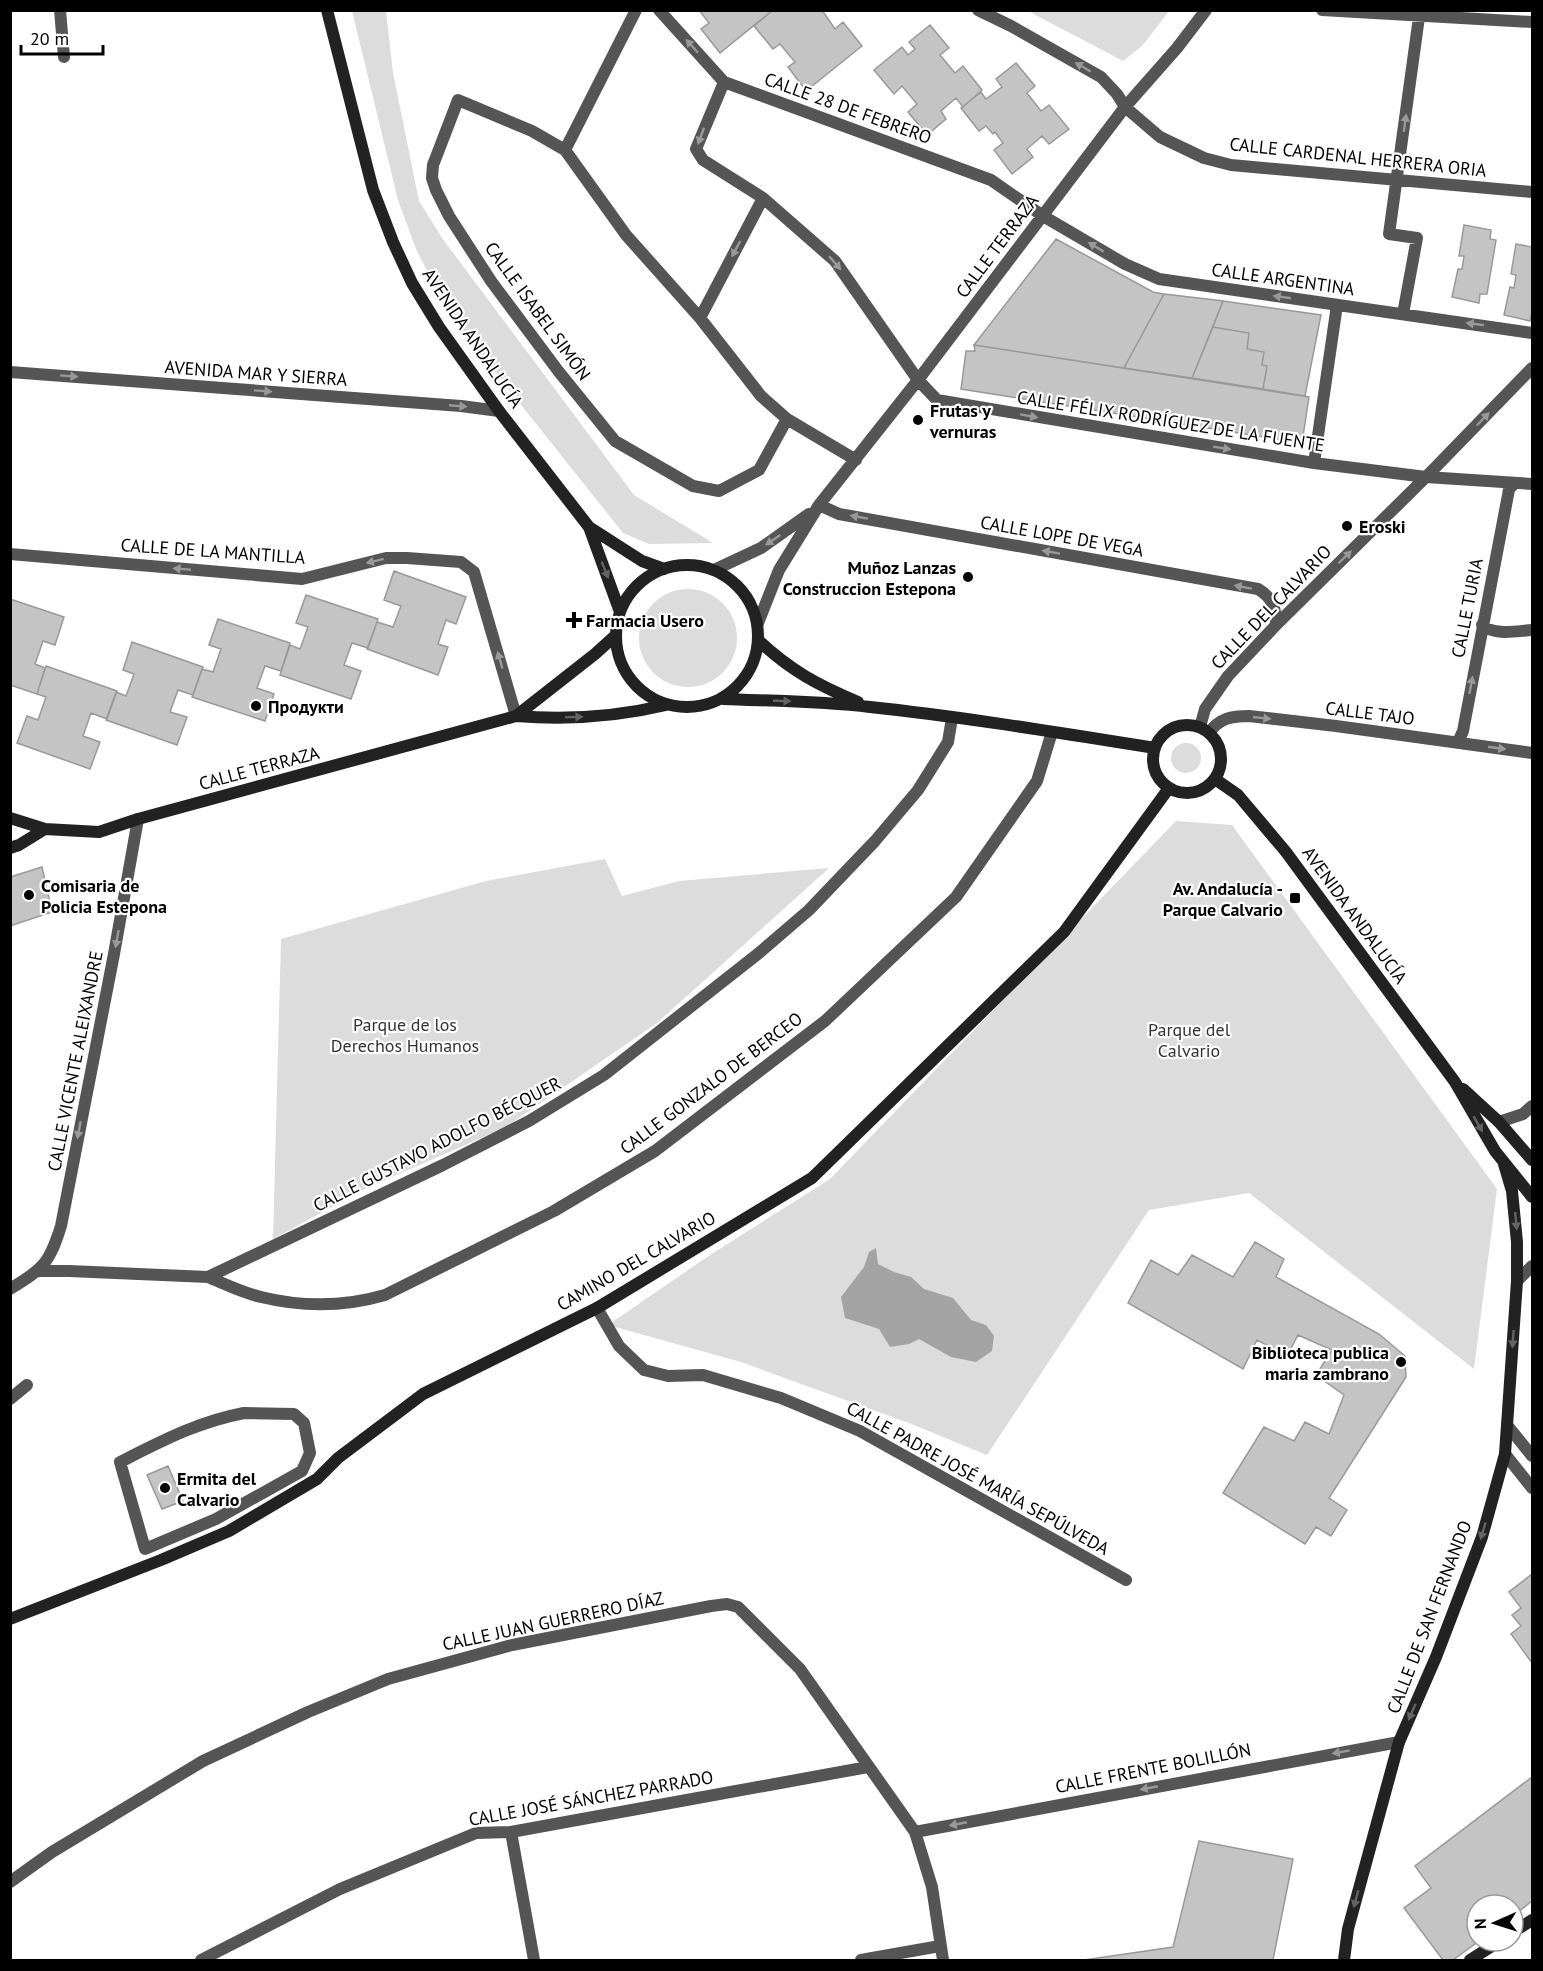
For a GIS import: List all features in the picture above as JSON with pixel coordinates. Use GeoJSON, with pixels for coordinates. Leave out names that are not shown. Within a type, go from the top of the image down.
{"type":"FeatureCollection","features":[{"type":"Feature","properties":{"kind":"street"},"geometry":{"type":"LineString","coordinates":[[60,10],[64,57]]}},
{"type":"Feature","properties":{"kind":"street","name":"AVENIDA ANDALUCÍA"},"geometry":{"type":"LineString","coordinates":[[327,10],[373,190],[412,283],[499,411],[589,527],[620,612]]}},
{"type":"Feature","properties":{"kind":"street"},"geometry":{"type":"LineString","coordinates":[[565,150],[636,10]]}},
{"type":"Feature","properties":{"kind":"street","name":"CALLE 28 DE FEBRERO"},"geometry":{"type":"LineString","coordinates":[[659,10],[724,82],[991,180],[1043,216]]}},
{"type":"Feature","properties":{"kind":"street","name":"CALLE CARDENAL HERRERA ORIA"},"geometry":{"type":"LineString","coordinates":[[978,10],[1101,77],[1117,94],[1125,107],[1160,137],[1204,158],[1231,165],[1533,192]]}},
{"type":"Feature","properties":{"kind":"street","name":"CALLE TERRAZA"},"geometry":{"type":"LineString","coordinates":[[758,623],[779,570],[819,505],[918,380],[1125,107],[1177,48],[1206,10]]}},
{"type":"Feature","properties":{"kind":"street"},"geometry":{"type":"LineString","coordinates":[[1322,10],[1419,13],[1533,22]]}},
{"type":"Feature","properties":{"kind":"street"},"geometry":{"type":"LineString","coordinates":[[1403,314],[1417,238],[1389,234],[1419,13]]}},
{"type":"Feature","properties":{"kind":"street","name":"CALLE FÉLIX RODRÍGUEZ DE LA FUENTE"},"geometry":{"type":"LineString","coordinates":[[724,82],[696,149],[704,160],[763,198],[835,261],[918,380],[937,400],[1314,463],[1426,477],[1533,484]]}},
{"type":"Feature","properties":{"kind":"street","name":"CALLE ISABEL SIMÓN"},"geometry":{"type":"LineString","coordinates":[[787,418],[759,470],[719,491],[693,486],[615,441],[559,372],[491,281],[449,216],[436,190],[432,178],[433,165],[458,100],[532,131],[565,150],[626,235],[700,318],[760,396],[787,418],[856,460]]}},
{"type":"Feature","properties":{"kind":"street"},"geometry":{"type":"LineString","coordinates":[[700,318],[763,198]]}},
{"type":"Feature","properties":{"kind":"street","name":"CALLE ARGENTINA"},"geometry":{"type":"LineString","coordinates":[[1043,216],[1125,264],[1160,279],[1533,333]]}},
{"type":"Feature","properties":{"kind":"street"},"geometry":{"type":"LineString","coordinates":[[1314,463],[1337,305]]}},
{"type":"Feature","properties":{"kind":"street","name":"CALLE DEL CALVARIO"},"geometry":{"type":"LineString","coordinates":[[1205,730],[1205,709],[1228,676],[1533,368]]}},
{"type":"Feature","properties":{"kind":"street","name":"AVENIDA MAR Y SIERRA"},"geometry":{"type":"LineString","coordinates":[[10,372],[461,406],[499,411]]}},
{"type":"Feature","properties":{"kind":"street","name":"CALLE TURIA"},"geometry":{"type":"LineString","coordinates":[[1458,742],[1463,731],[1509,489],[1515,483]]}},
{"type":"Feature","properties":{"kind":"street","name":"CALLE TERRAZA"},"geometry":{"type":"LineString","coordinates":[[714,570],[761,548],[802,520],[819,505]]}},
{"type":"Feature","properties":{"kind":"street","name":"CALLE LOPE DE VEGA"},"geometry":{"type":"LineString","coordinates":[[819,505],[839,514],[1258,589],[1267,594],[1274,604],[1276,625]]}},
{"type":"Feature","properties":{"kind":"street","name":"AVENIDA ANDALUCÍA"},"geometry":{"type":"LineString","coordinates":[[589,527],[642,561],[664,569]]}},
{"type":"Feature","properties":{"kind":"street","name":"CALLE DE LA MANTILLA"},"geometry":{"type":"LineString","coordinates":[[10,554],[302,579],[386,558],[461,562],[474,572],[516,716]]}},
{"type":"Feature","properties":{"kind":"street"},"geometry":{"type":"LineString","coordinates":[[680,565],[714,570],[730,579],[743,591],[752,606],[758,623],[759,641],[752,662],[743,680],[723,699],[705,706],[685,708],[666,705],[645,695],[629,679],[619,658],[616,635],[620,612],[630,594],[645,579],[664,569],[680,565]]}},
{"type":"Feature","properties":{"kind":"street"},"geometry":{"type":"LineString","coordinates":[[1482,625],[1488,630],[1499,632],[1533,630]]}},
{"type":"Feature","properties":{"kind":"street","name":"CALLE TERRAZA"},"geometry":{"type":"LineString","coordinates":[[516,716],[616,635]]}},
{"type":"Feature","properties":{"kind":"street"},"geometry":{"type":"LineString","coordinates":[[759,641],[799,674],[870,707]]}},
{"type":"Feature","properties":{"kind":"street"},"geometry":{"type":"LineString","coordinates":[[723,699],[831,703],[870,707],[1155,748]]}},
{"type":"Feature","properties":{"kind":"street","name":"CALLE TERRAZA"},"geometry":{"type":"LineString","coordinates":[[10,818],[45,829],[99,832],[138,819],[516,716],[590,717],[635,712],[666,705]]}},
{"type":"Feature","properties":{"kind":"street","name":"CALLE TAJO"},"geometry":{"type":"LineString","coordinates":[[1205,730],[1222,720],[1236,716],[1249,716],[1533,753]]}},
{"type":"Feature","properties":{"kind":"street","name":"CALLE GUSTAVO ADOLFO BÉCQUER"},"geometry":{"type":"LineString","coordinates":[[39,1271],[208,1277],[454,1160],[528,1121],[604,1075],[759,953],[809,910],[875,841],[918,790],[948,742],[952,718]]}},
{"type":"Feature","properties":{"kind":"street"},"geometry":{"type":"LineString","coordinates":[[1189,724],[1205,730],[1220,747],[1221,764],[1215,779],[1208,787],[1188,793],[1169,788],[1160,780],[1153,759],[1160,738],[1168,730],[1189,724]]}},
{"type":"Feature","properties":{"kind":"street","name":"CALLE GONZALO DE BERCEO"},"geometry":{"type":"LineString","coordinates":[[208,1277],[259,1297],[300,1304],[336,1305],[364,1301],[385,1294],[554,1211],[655,1151],[825,1021],[956,897],[1037,781],[1052,732]]}},
{"type":"Feature","properties":{"kind":"street","name":"AVENIDA ANDALUCÍA"},"geometry":{"type":"LineString","coordinates":[[1215,779],[1238,795],[1286,852],[1455,1082],[1480,1129],[1504,1164],[1533,1197]]}},
{"type":"Feature","properties":{"kind":"street","name":"CAMINO DEL CALVARIO"},"geometry":{"type":"LineString","coordinates":[[10,1618],[161,1560],[229,1531],[317,1479],[338,1458],[423,1394],[597,1308],[812,1178],[1064,932],[1169,788]]}},
{"type":"Feature","properties":{"kind":"street","name":"CALLE VICENTE ALEIXANDRE"},"geometry":{"type":"LineString","coordinates":[[10,1289],[39,1271],[53,1250],[61,1226],[138,819]]}},
{"type":"Feature","properties":{"kind":"street"},"geometry":{"type":"LineString","coordinates":[[10,848],[45,829]]}},
{"type":"Feature","properties":{"kind":"street","name":"AVENIDA ANDALUCÍA"},"geometry":{"type":"LineString","coordinates":[[1455,1082],[1498,1122],[1533,1160]]}},
{"type":"Feature","properties":{"kind":"street"},"geometry":{"type":"LineString","coordinates":[[1498,1122],[1523,1113],[1533,1106]]}},
{"type":"Feature","properties":{"kind":"street","name":"CALLE DE SAN FERNANDO"},"geometry":{"type":"LineString","coordinates":[[1344,1960],[1348,1929],[1399,1742],[1436,1657],[1482,1537],[1505,1454],[1517,1281],[1515,1213],[1512,1191],[1504,1164]]}},
{"type":"Feature","properties":{"kind":"street"},"geometry":{"type":"LineString","coordinates":[[1517,1281],[1533,1266]]}},
{"type":"Feature","properties":{"kind":"street","name":"CALLE PADRE JOSÉ MARÍA SEPÚLVEDA"},"geometry":{"type":"LineString","coordinates":[[597,1308],[619,1346],[644,1370],[668,1376],[703,1376],[725,1382],[781,1398],[860,1431],[1126,1580]]}},
{"type":"Feature","properties":{"kind":"street"},"geometry":{"type":"LineString","coordinates":[[10,1399],[27,1385]]}},
{"type":"Feature","properties":{"kind":"street"},"geometry":{"type":"LineString","coordinates":[[244,1413],[294,1414],[304,1423],[310,1453],[302,1471],[216,1519],[145,1549],[120,1461],[216,1418],[244,1413]]}},
{"type":"Feature","properties":{"kind":"street"},"geometry":{"type":"LineString","coordinates":[[1507,1425],[1533,1456]]}},
{"type":"Feature","properties":{"kind":"street"},"geometry":{"type":"LineString","coordinates":[[1505,1454],[1533,1488]]}},
{"type":"Feature","properties":{"kind":"street","name":"CALLE JUAN GUERRERO DÍAZ"},"geometry":{"type":"LineString","coordinates":[[10,1882],[52,1852],[203,1761],[308,1712],[388,1679],[512,1645],[727,1604],[738,1607],[800,1669],[915,1832],[932,1887],[943,1960]]}},
{"type":"Feature","properties":{"kind":"street","name":"CALLE FRENTE BOLILLÓN"},"geometry":{"type":"LineString","coordinates":[[915,1832],[1399,1742]]}},
{"type":"Feature","properties":{"kind":"street","name":"CALLE JOSÉ SÁNCHEZ PARRADO"},"geometry":{"type":"LineString","coordinates":[[201,1960],[340,1889],[476,1833],[511,1832],[868,1767]]}},
{"type":"Feature","properties":{"kind":"street"},"geometry":{"type":"LineString","coordinates":[[511,1832],[534,1960]]}},
{"type":"Feature","properties":{"kind":"street"},"geometry":{"type":"LineString","coordinates":[[861,1960],[940,1946]]}},
{"type":"Feature","properties":{"kind":"green space"},"geometry":{"type":"Polygon","coordinates":[[[1169,10],[1142,46],[1123,61],[1028,11],[1169,10]]]}},
{"type":"Feature","properties":{"kind":"green space"},"geometry":{"type":"Polygon","coordinates":[[[352,11],[386,11],[393,73],[419,201],[442,238],[634,495],[713,543],[649,544],[623,533],[451,317],[416,249],[398,200],[352,11]]]}},
{"type":"Feature","properties":{"kind":"green space"},"geometry":{"type":"Polygon","coordinates":[[[688,589],[707,593],[723,603],[733,619],[737,638],[733,657],[723,673],[707,683],[688,687],[669,683],[653,673],[643,657],[639,638],[643,619],[653,603],[669,593],[688,589]]]}},
{"type":"Feature","properties":{"kind":"green space"},"geometry":{"type":"Polygon","coordinates":[[[1186,743],[1192,744],[1200,752],[1200,764],[1192,772],[1186,773],[1180,772],[1172,764],[1171,758],[1172,752],[1180,744],[1186,743]]]}},
{"type":"Feature","properties":{"kind":"green space","name":"Parque del Calvario"},"geometry":{"type":"Polygon","coordinates":[[[1176,821],[1232,825],[1497,1189],[1474,1369],[1249,1193],[1149,1210],[987,1455],[909,1423],[741,1362],[608,1325],[707,1257],[830,1179],[1176,821]]]}},
{"type":"Feature","properties":{"kind":"green space","name":"Parque de los Derechos Humanos"},"geometry":{"type":"Polygon","coordinates":[[[605,859],[622,896],[679,881],[829,868],[657,1023],[506,1127],[365,1189],[273,1239],[281,939],[486,881],[605,859]]]}},
{"type":"Feature","properties":{"kind":"shaded area"},"geometry":{"type":"Polygon","coordinates":[[[876,1248],[878,1264],[911,1277],[924,1289],[953,1298],[971,1320],[986,1325],[994,1336],[992,1351],[976,1362],[951,1357],[919,1339],[909,1344],[890,1347],[879,1329],[845,1318],[841,1297],[864,1267],[869,1252],[876,1248]]]}},
{"type":"Feature","properties":{"kind":"building"},"geometry":{"type":"Polygon","coordinates":[[[699,10],[773,10],[720,53],[701,29],[709,23],[699,10]]]}},
{"type":"Feature","properties":{"kind":"building"},"geometry":{"type":"Polygon","coordinates":[[[773,10],[822,10],[835,29],[843,22],[862,46],[806,91],[788,67],[795,62],[780,44],[773,49],[754,26],[773,10]]]}},
{"type":"Feature","properties":{"kind":"building"},"geometry":{"type":"Polygon","coordinates":[[[930,25],[949,48],[940,55],[955,73],[963,66],[982,90],[963,107],[956,98],[941,111],[946,119],[927,135],[908,112],[917,104],[902,86],[894,94],[874,70],[902,47],[908,55],[915,49],[909,42],[930,25]]]}},
{"type":"Feature","properties":{"kind":"building"},"geometry":{"type":"Polygon","coordinates":[[[1016,63],[1035,86],[1027,93],[1041,111],[1049,105],[1069,129],[1049,144],[1042,136],[1027,149],[1033,157],[1012,174],[994,150],[1003,143],[995,132],[993,134],[986,126],[979,131],[961,108],[981,92],[986,99],[1002,87],[996,79],[1016,63]]]}},
{"type":"Feature","properties":{"kind":"building"},"geometry":{"type":"Polygon","coordinates":[[[1464,225],[1491,230],[1490,239],[1496,240],[1487,294],[1480,294],[1479,303],[1452,297],[1458,269],[1462,269],[1464,256],[1459,256],[1464,225]]]}},
{"type":"Feature","properties":{"kind":"building"},"geometry":{"type":"Polygon","coordinates":[[[1056,239],[1153,292],[1164,294],[1124,368],[974,345],[1056,239]]]}},
{"type":"Feature","properties":{"kind":"building"},"geometry":{"type":"Polygon","coordinates":[[[1516,244],[1532,247],[1530,321],[1504,315],[1510,287],[1514,288],[1516,275],[1511,274],[1516,244]]]}},
{"type":"Feature","properties":{"kind":"building"},"geometry":{"type":"Polygon","coordinates":[[[1164,294],[1223,301],[1192,378],[1124,368],[1164,294]]]}},
{"type":"Feature","properties":{"kind":"building"},"geometry":{"type":"Polygon","coordinates":[[[1223,301],[1321,315],[1305,396],[1263,389],[1267,366],[1262,365],[1264,352],[1247,349],[1249,333],[1213,327],[1223,301]]]}},
{"type":"Feature","properties":{"kind":"building"},"geometry":{"type":"Polygon","coordinates":[[[1213,327],[1249,333],[1247,349],[1264,352],[1262,365],[1267,366],[1263,389],[1192,378],[1213,327]]]}},
{"type":"Feature","properties":{"kind":"building"},"geometry":{"type":"Polygon","coordinates":[[[974,345],[1309,397],[1302,443],[961,389],[966,351],[975,351],[974,345]]]}},
{"type":"Feature","properties":{"kind":"building"},"geometry":{"type":"Polygon","coordinates":[[[394,571],[466,597],[456,624],[446,620],[438,644],[448,647],[438,675],[367,649],[377,622],[393,627],[401,606],[384,600],[394,571]]]}},
{"type":"Feature","properties":{"kind":"building"},"geometry":{"type":"Polygon","coordinates":[[[306,595],[378,619],[368,648],[352,643],[344,665],[361,671],[351,699],[280,675],[290,645],[300,649],[308,627],[296,623],[306,595]]]}},
{"type":"Feature","properties":{"kind":"building"},"geometry":{"type":"Polygon","coordinates":[[[10,599],[64,617],[55,645],[43,641],[35,664],[45,668],[37,694],[10,685],[10,599]]]}},
{"type":"Feature","properties":{"kind":"building"},"geometry":{"type":"Polygon","coordinates":[[[218,619],[290,643],[281,671],[265,666],[257,688],[274,694],[265,721],[192,697],[202,669],[213,672],[221,649],[209,645],[218,619]]]}},
{"type":"Feature","properties":{"kind":"building"},"geometry":{"type":"Polygon","coordinates":[[[132,642],[203,667],[193,695],[178,690],[170,712],[187,717],[177,745],[106,720],[116,692],[126,696],[134,674],[123,670],[132,642]]]}},
{"type":"Feature","properties":{"kind":"building"},"geometry":{"type":"Polygon","coordinates":[[[46,666],[117,691],[107,719],[91,713],[83,736],[100,742],[90,769],[17,743],[27,716],[38,720],[46,697],[37,694],[46,666]]]}},
{"type":"Feature","properties":{"kind":"building","name":"Comisaria de Policia Estepona"},"geometry":{"type":"Polygon","coordinates":[[[42,867],[52,912],[10,926],[10,877],[42,867]]]}},
{"type":"Feature","properties":{"kind":"building"},"geometry":{"type":"Polygon","coordinates":[[[1255,1242],[1284,1259],[1276,1277],[1379,1334],[1405,1356],[1406,1377],[1329,1498],[1347,1510],[1331,1536],[1316,1527],[1305,1544],[1223,1493],[1264,1427],[1294,1441],[1305,1422],[1329,1434],[1344,1395],[1316,1375],[1332,1350],[1298,1335],[1287,1356],[1257,1340],[1243,1369],[1128,1303],[1151,1260],[1178,1275],[1192,1255],[1233,1277],[1255,1242]]]}},
{"type":"Feature","properties":{"kind":"building","name":"Ermita del Calvario"},"geometry":{"type":"Polygon","coordinates":[[[168,1466],[183,1501],[162,1509],[147,1475],[168,1466]]]}},
{"type":"Feature","properties":{"kind":"building"},"geometry":{"type":"Polygon","coordinates":[[[1532,1574],[1532,1663],[1511,1634],[1521,1626],[1512,1615],[1521,1608],[1509,1592],[1532,1574]]]}},
{"type":"Feature","properties":{"kind":"building"},"geometry":{"type":"Polygon","coordinates":[[[1532,1777],[1532,1901],[1525,1907],[1525,1893],[1465,1893],[1465,1951],[1453,1960],[1443,1960],[1404,1908],[1431,1888],[1415,1866],[1532,1777]]]}},
{"type":"Feature","properties":{"kind":"building"},"geometry":{"type":"Polygon","coordinates":[[[1199,1841],[1293,1859],[1273,1960],[1084,1960],[1173,1947],[1199,1841]]]}},
{"type":"Feature","properties":{"kind":"place","name":"Frutas y vernuras"},"geometry":{"type":"Point","coordinates":[918,420]}},
{"type":"Feature","properties":{"kind":"place","name":"Eroski"},"geometry":{"type":"Point","coordinates":[1347,526]}},
{"type":"Feature","properties":{"kind":"place","name":"Muñoz Lanzas Construccion Estepona"},"geometry":{"type":"Point","coordinates":[968,577]}},
{"type":"Feature","properties":{"kind":"place","name":"Farmacia Usero"},"geometry":{"type":"Point","coordinates":[574,620]}},
{"type":"Feature","properties":{"kind":"place","name":"Продукти"},"geometry":{"type":"Point","coordinates":[256,706]}},
{"type":"Feature","properties":{"kind":"place","name":"Comisaria de Policia Estepona"},"geometry":{"type":"Point","coordinates":[29,895]}},
{"type":"Feature","properties":{"kind":"place","name":"Av. Andalucía - Parque Calvario"},"geometry":{"type":"Point","coordinates":[1295,898]}},
{"type":"Feature","properties":{"kind":"place","name":"Biblioteca publica maria zambrano"},"geometry":{"type":"Point","coordinates":[1401,1362]}},
{"type":"Feature","properties":{"kind":"place","name":"Ermita del Calvario"},"geometry":{"type":"Point","coordinates":[165,1488]}}]}
